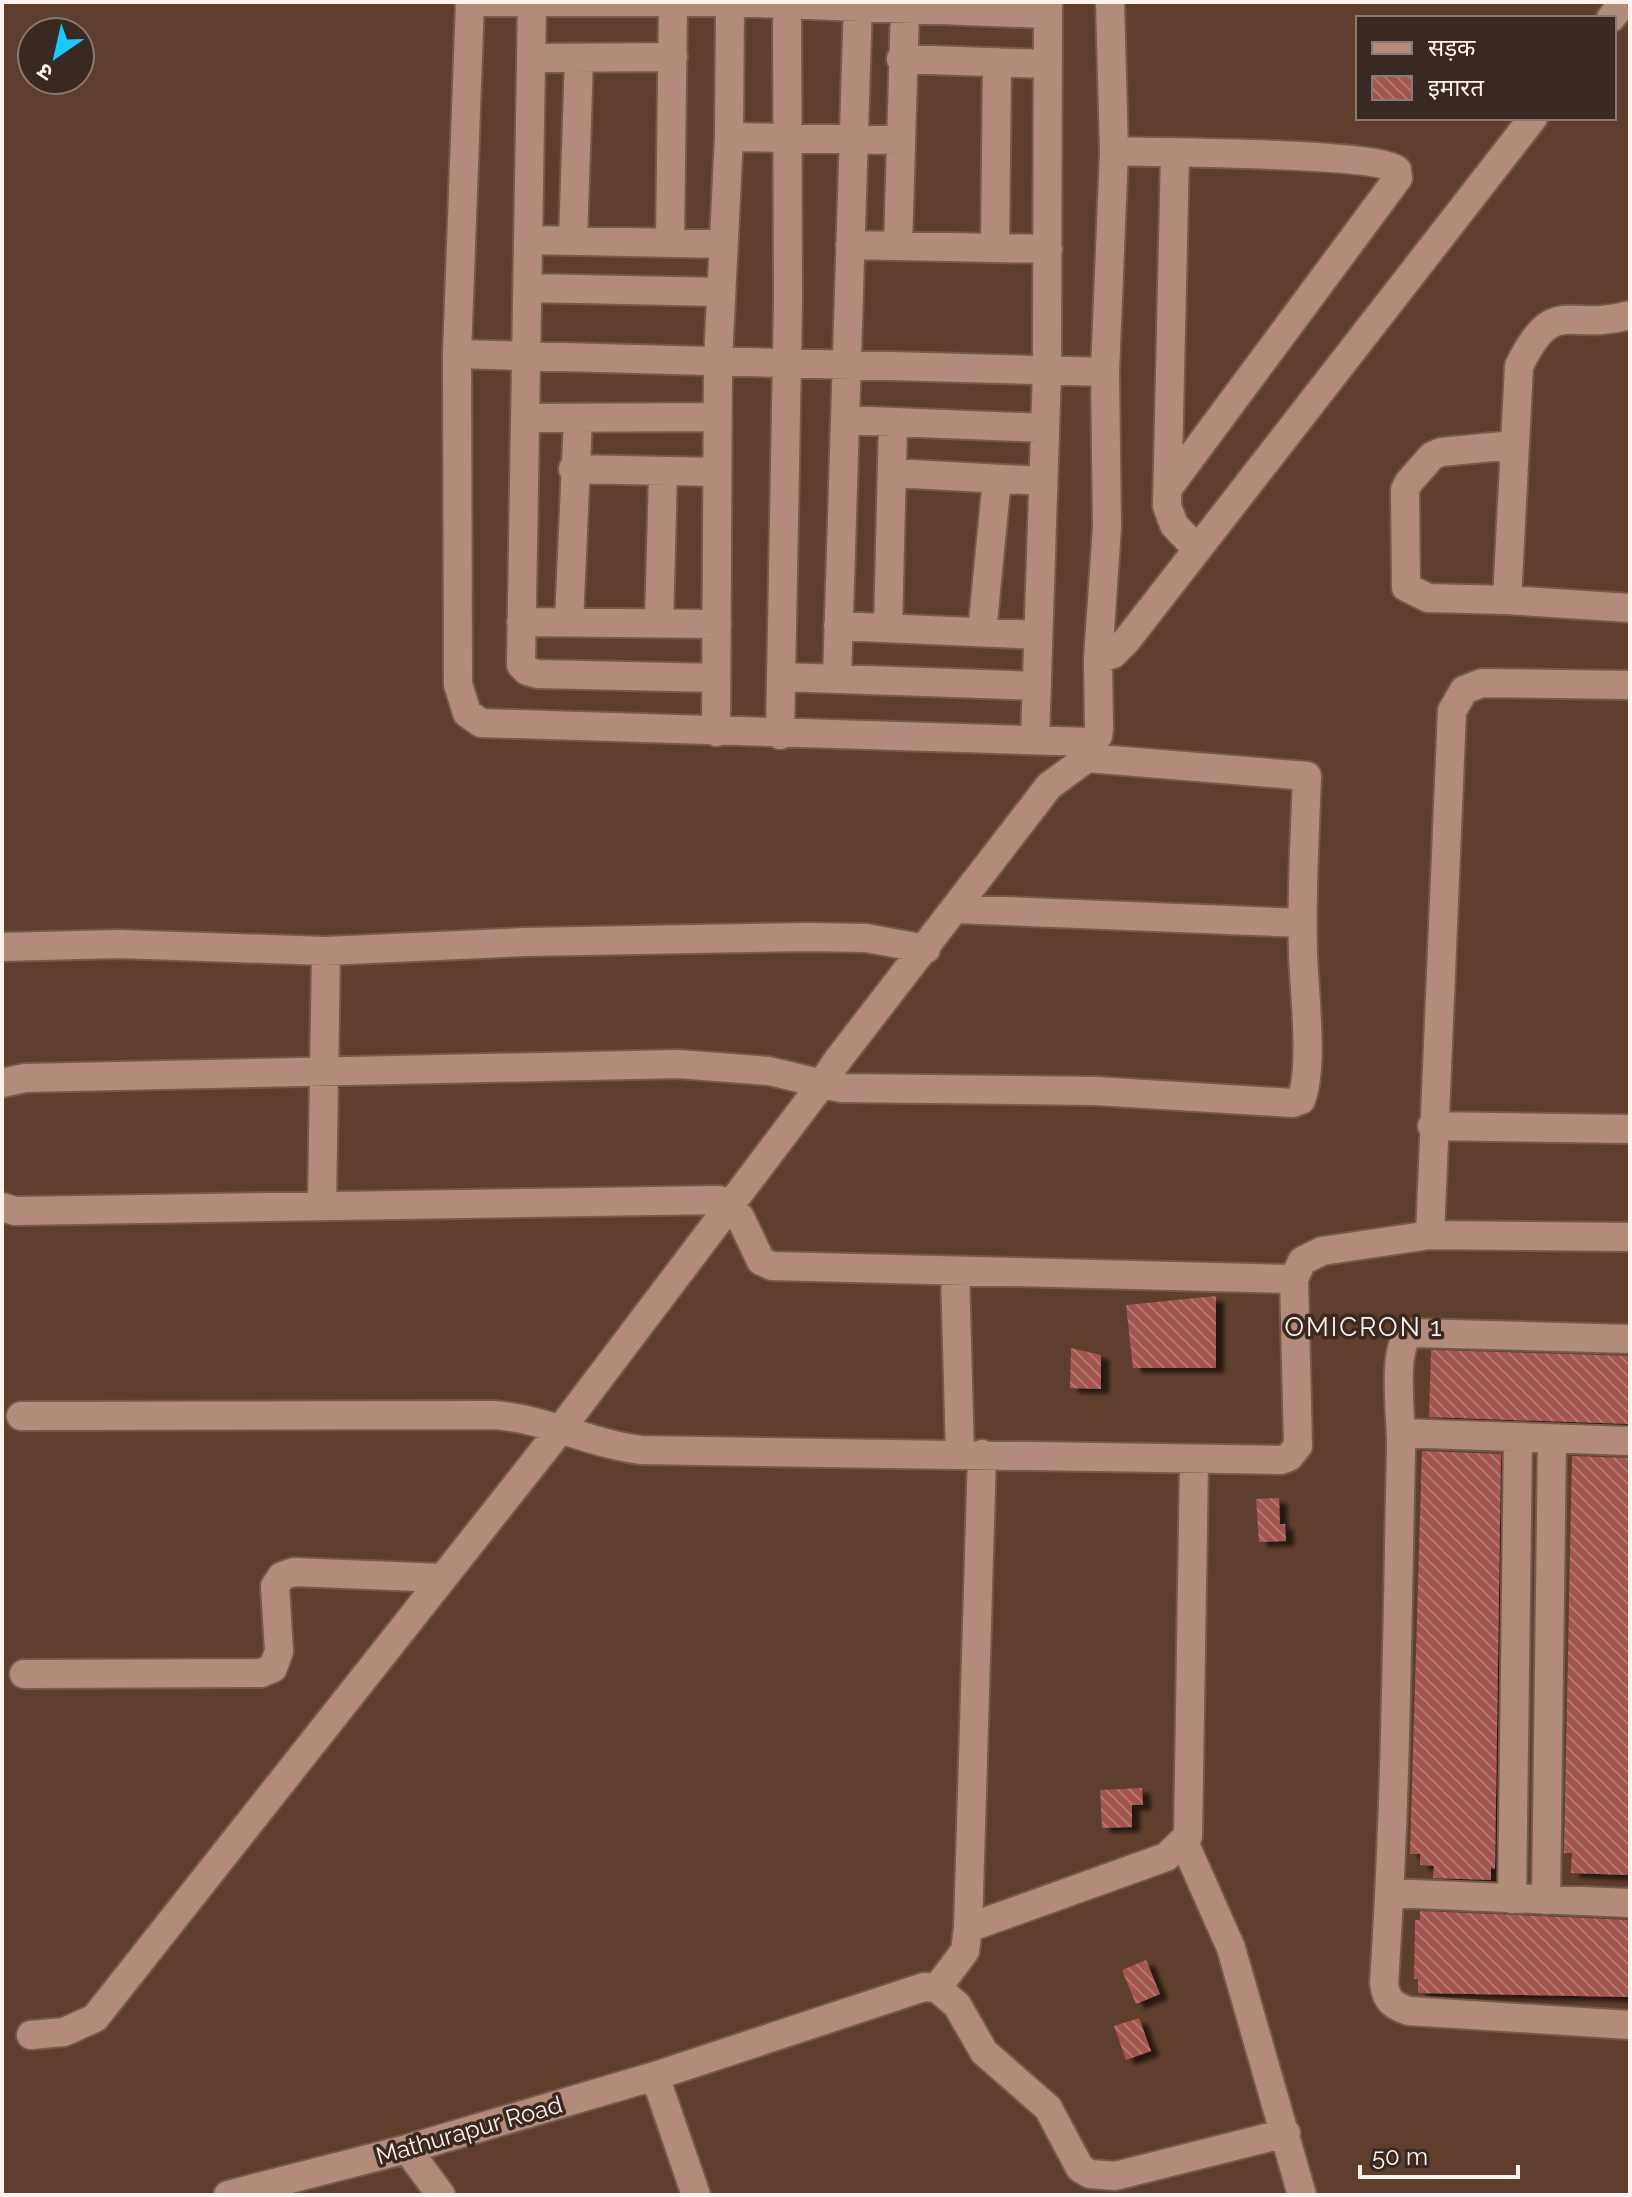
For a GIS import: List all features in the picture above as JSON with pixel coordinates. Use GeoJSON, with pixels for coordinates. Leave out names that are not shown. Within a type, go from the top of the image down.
{"type":"FeatureCollection","features":[{"type":"Feature","properties":{"kind":"street"},"geometry":{"type":"LineString","coordinates":[[1035,740],[1047,370],[1048,8],[730,2],[470,2],[457,354],[458,684],[467,713],[481,723],[780,735],[1089,742],[1098,736],[1098,659],[1108,500],[1105,372],[1114,151],[1110,2]]}},
{"type":"Feature","properties":{"kind":"street"},"geometry":{"type":"LineString","coordinates":[[670,243],[673,2]]}},
{"type":"Feature","properties":{"kind":"street"},"geometry":{"type":"LineString","coordinates":[[716,732],[718,360],[729,137],[730,2]]}},
{"type":"Feature","properties":{"kind":"street"},"geometry":{"type":"LineString","coordinates":[[532,3],[521,665],[527,671],[716,678]]}},
{"type":"Feature","properties":{"kind":"street"},"geometry":{"type":"LineString","coordinates":[[780,735],[788,3]]}},
{"type":"Feature","properties":{"kind":"street"},"geometry":{"type":"LineString","coordinates":[[837,679],[858,4]]}},
{"type":"Feature","properties":{"kind":"street"},"geometry":{"type":"LineString","coordinates":[[898,246],[901,59],[905,7]]}},
{"type":"Feature","properties":{"kind":"street"},"geometry":{"type":"LineString","coordinates":[[531,58],[673,57]]}},
{"type":"Feature","properties":{"kind":"street"},"geometry":{"type":"LineString","coordinates":[[573,241],[579,58]]}},
{"type":"Feature","properties":{"kind":"street"},"geometry":{"type":"LineString","coordinates":[[901,59],[1048,64]]}},
{"type":"Feature","properties":{"kind":"street"},"geometry":{"type":"LineString","coordinates":[[995,248],[997,62]]}},
{"type":"Feature","properties":{"kind":"street"},"geometry":{"type":"LineString","coordinates":[[1098,659],[1119,649],[1531,120]]}},
{"type":"Feature","properties":{"kind":"street"},"geometry":{"type":"LineString","coordinates":[[729,137],[900,140]]}},
{"type":"Feature","properties":{"kind":"street"},"geometry":{"type":"LineString","coordinates":[[1114,151],[1335,158],[1390,164],[1397,170],[1398,178],[1169,487]]}},
{"type":"Feature","properties":{"kind":"street"},"geometry":{"type":"LineString","coordinates":[[1175,153],[1168,516],[1197,549]]}},
{"type":"Feature","properties":{"kind":"street"},"geometry":{"type":"LineString","coordinates":[[530,240],[723,244]]}},
{"type":"Feature","properties":{"kind":"street"},"geometry":{"type":"LineString","coordinates":[[850,245],[1048,249]]}},
{"type":"Feature","properties":{"kind":"street"},"geometry":{"type":"LineString","coordinates":[[529,288],[721,292]]}},
{"type":"Feature","properties":{"kind":"street"},"geometry":{"type":"LineString","coordinates":[[1507,600],[1519,366],[1542,328],[1554,321],[1630,315]]}},
{"type":"Feature","properties":{"kind":"street"},"geometry":{"type":"LineString","coordinates":[[457,354],[1105,372]]}},
{"type":"Feature","properties":{"kind":"street"},"geometry":{"type":"LineString","coordinates":[[526,418],[717,417]]}},
{"type":"Feature","properties":{"kind":"street"},"geometry":{"type":"LineString","coordinates":[[569,622],[573,469],[578,418]]}},
{"type":"Feature","properties":{"kind":"street"},"geometry":{"type":"LineString","coordinates":[[845,420],[1045,428]]}},
{"type":"Feature","properties":{"kind":"street"},"geometry":{"type":"LineString","coordinates":[[888,628],[893,422]]}},
{"type":"Feature","properties":{"kind":"street"},"geometry":{"type":"LineString","coordinates":[[1513,445],[1441,452],[1424,464],[1405,490],[1406,587],[1428,598],[1630,608]]}},
{"type":"Feature","properties":{"kind":"street"},"geometry":{"type":"LineString","coordinates":[[573,469],[717,472]]}},
{"type":"Feature","properties":{"kind":"street"},"geometry":{"type":"LineString","coordinates":[[659,623],[663,472]]}},
{"type":"Feature","properties":{"kind":"street"},"geometry":{"type":"LineString","coordinates":[[892,473],[1043,481]]}},
{"type":"Feature","properties":{"kind":"street"},"geometry":{"type":"LineString","coordinates":[[982,632],[997,479]]}},
{"type":"Feature","properties":{"kind":"street"},"geometry":{"type":"LineString","coordinates":[[521,622],[717,624]]}},
{"type":"Feature","properties":{"kind":"street"},"geometry":{"type":"LineString","coordinates":[[838,626],[1038,635]]}},
{"type":"Feature","properties":{"kind":"street"},"geometry":{"type":"LineString","coordinates":[[781,677],[1037,686]]}},
{"type":"Feature","properties":{"kind":"street"},"geometry":{"type":"LineString","coordinates":[[1430,1235],[1432,1126],[1452,711],[1464,690],[1482,683],[1630,685]]}},
{"type":"Feature","properties":{"kind":"street"},"geometry":{"type":"LineString","coordinates":[[2,1083],[25,1078],[688,1064],[769,1071],[821,1085],[1126,1092],[1293,1103],[1301,1100],[1305,1077],[1302,923],[1307,776],[1087,758],[1049,786],[926,949],[821,1085],[729,1206],[560,1430],[95,2018],[64,2032],[31,2035]]}},
{"type":"Feature","properties":{"kind":"street"},"geometry":{"type":"LineString","coordinates":[[956,909],[1302,923]]}},
{"type":"Feature","properties":{"kind":"street"},"geometry":{"type":"LineString","coordinates":[[2,947],[145,945],[326,951],[525,942],[760,937],[866,938],[926,949]]}},
{"type":"Feature","properties":{"kind":"street"},"geometry":{"type":"LineString","coordinates":[[322,1205],[326,951]]}},
{"type":"Feature","properties":{"kind":"street"},"geometry":{"type":"LineString","coordinates":[[1432,1126],[1630,1129]]}},
{"type":"Feature","properties":{"kind":"street"},"geometry":{"type":"LineString","coordinates":[[2,1207],[15,1211],[719,1200],[740,1217],[761,1261],[772,1266],[1294,1279]]}},
{"type":"Feature","properties":{"kind":"street"},"geometry":{"type":"LineString","coordinates":[[21,1416],[493,1415],[513,1416],[641,1450],[1281,1460],[1295,1452],[1299,1434],[1294,1279],[1302,1261],[1322,1251],[1430,1235],[1630,1237]]}},
{"type":"Feature","properties":{"kind":"street"},"geometry":{"type":"LineString","coordinates":[[955,1272],[971,1454],[968,1928],[959,1962],[937,1988],[957,2005],[984,2052],[1048,2108],[1058,2122],[1087,2185],[1286,2133]]}},
{"type":"Feature","properties":{"kind":"street"},"geometry":{"type":"LineString","coordinates":[[1630,1339],[1415,1333],[1407,1336],[1400,1349],[1401,1433],[1390,1893],[1384,1983],[1386,1997],[1395,2006],[1408,2011],[1630,2025]]}},
{"type":"Feature","properties":{"kind":"street"},"geometry":{"type":"LineString","coordinates":[[1401,1433],[1630,1441]]}},
{"type":"Feature","properties":{"kind":"street"},"geometry":{"type":"LineString","coordinates":[[1512,1899],[1518,1438]]}},
{"type":"Feature","properties":{"kind":"street"},"geometry":{"type":"LineString","coordinates":[[1546,1900],[1552,1439]]}},
{"type":"Feature","properties":{"kind":"street"},"geometry":{"type":"LineString","coordinates":[[968,1928],[1166,1857],[1188,1836],[1194,1461]]}},
{"type":"Feature","properties":{"kind":"street"},"geometry":{"type":"LineString","coordinates":[[24,1674],[261,1673],[273,1668],[279,1651],[275,1586],[282,1576],[294,1572],[443,1578]]}},
{"type":"Feature","properties":{"kind":"street"},"geometry":{"type":"LineString","coordinates":[[1184,1842],[1231,1948],[1302,2195]]}},
{"type":"Feature","properties":{"kind":"street"},"geometry":{"type":"LineString","coordinates":[[1390,1893],[1630,1903]]}},
{"type":"Feature","properties":{"kind":"street","name":"Mathurapur Road"},"geometry":{"type":"LineString","coordinates":[[228,2195],[407,2149],[655,2076],[899,1994],[937,1988]]}},
{"type":"Feature","properties":{"kind":"street"},"geometry":{"type":"LineString","coordinates":[[655,2076],[696,2195]]}},
{"type":"Feature","properties":{"kind":"street"},"geometry":{"type":"LineString","coordinates":[[407,2149],[441,2195]]}},
{"type":"Feature","properties":{"kind":"building"},"geometry":{"type":"Polygon","coordinates":[[[1216,1296],[1216,1368],[1133,1368],[1126,1305],[1216,1296]]]}},
{"type":"Feature","properties":{"kind":"building"},"geometry":{"type":"Polygon","coordinates":[[[1071,1348],[1101,1355],[1101,1389],[1070,1388],[1071,1348]]]}},
{"type":"Feature","properties":{"kind":"building"},"geometry":{"type":"Polygon","coordinates":[[[1431,1350],[1630,1356],[1630,1424],[1429,1417],[1431,1350]]]}},
{"type":"Feature","properties":{"kind":"building"},"geometry":{"type":"Polygon","coordinates":[[[1422,1451],[1501,1454],[1495,1869],[1491,1868],[1491,1880],[1433,1878],[1434,1866],[1420,1865],[1420,1854],[1410,1854],[1422,1451]]]}},
{"type":"Feature","properties":{"kind":"building"},"geometry":{"type":"Polygon","coordinates":[[[1572,1456],[1630,1458],[1628,1875],[1571,1873],[1572,1853],[1564,1853],[1572,1456]]]}},
{"type":"Feature","properties":{"kind":"building"},"geometry":{"type":"Polygon","coordinates":[[[1279,1498],[1280,1524],[1285,1524],[1286,1541],[1259,1542],[1256,1499],[1279,1498]]]}},
{"type":"Feature","properties":{"kind":"building"},"geometry":{"type":"Polygon","coordinates":[[[1142,1788],[1143,1805],[1132,1805],[1132,1827],[1102,1828],[1100,1790],[1142,1788]]]}},
{"type":"Feature","properties":{"kind":"building"},"geometry":{"type":"Polygon","coordinates":[[[1420,1911],[1630,1920],[1630,1997],[1418,1993],[1418,1979],[1414,1979],[1415,1920],[1420,1920],[1420,1911]]]}},
{"type":"Feature","properties":{"kind":"building"},"geometry":{"type":"Polygon","coordinates":[[[1146,1960],[1160,1994],[1136,2004],[1122,1970],[1146,1960]]]}},
{"type":"Feature","properties":{"kind":"building"},"geometry":{"type":"Polygon","coordinates":[[[1139,2018],[1151,2051],[1126,2060],[1114,2026],[1139,2018]]]}},
{"type":"Feature","properties":{"kind":"district","name":"OMICRON 1"},"geometry":{"type":"Point","coordinates":[1364,1327]}}]}
